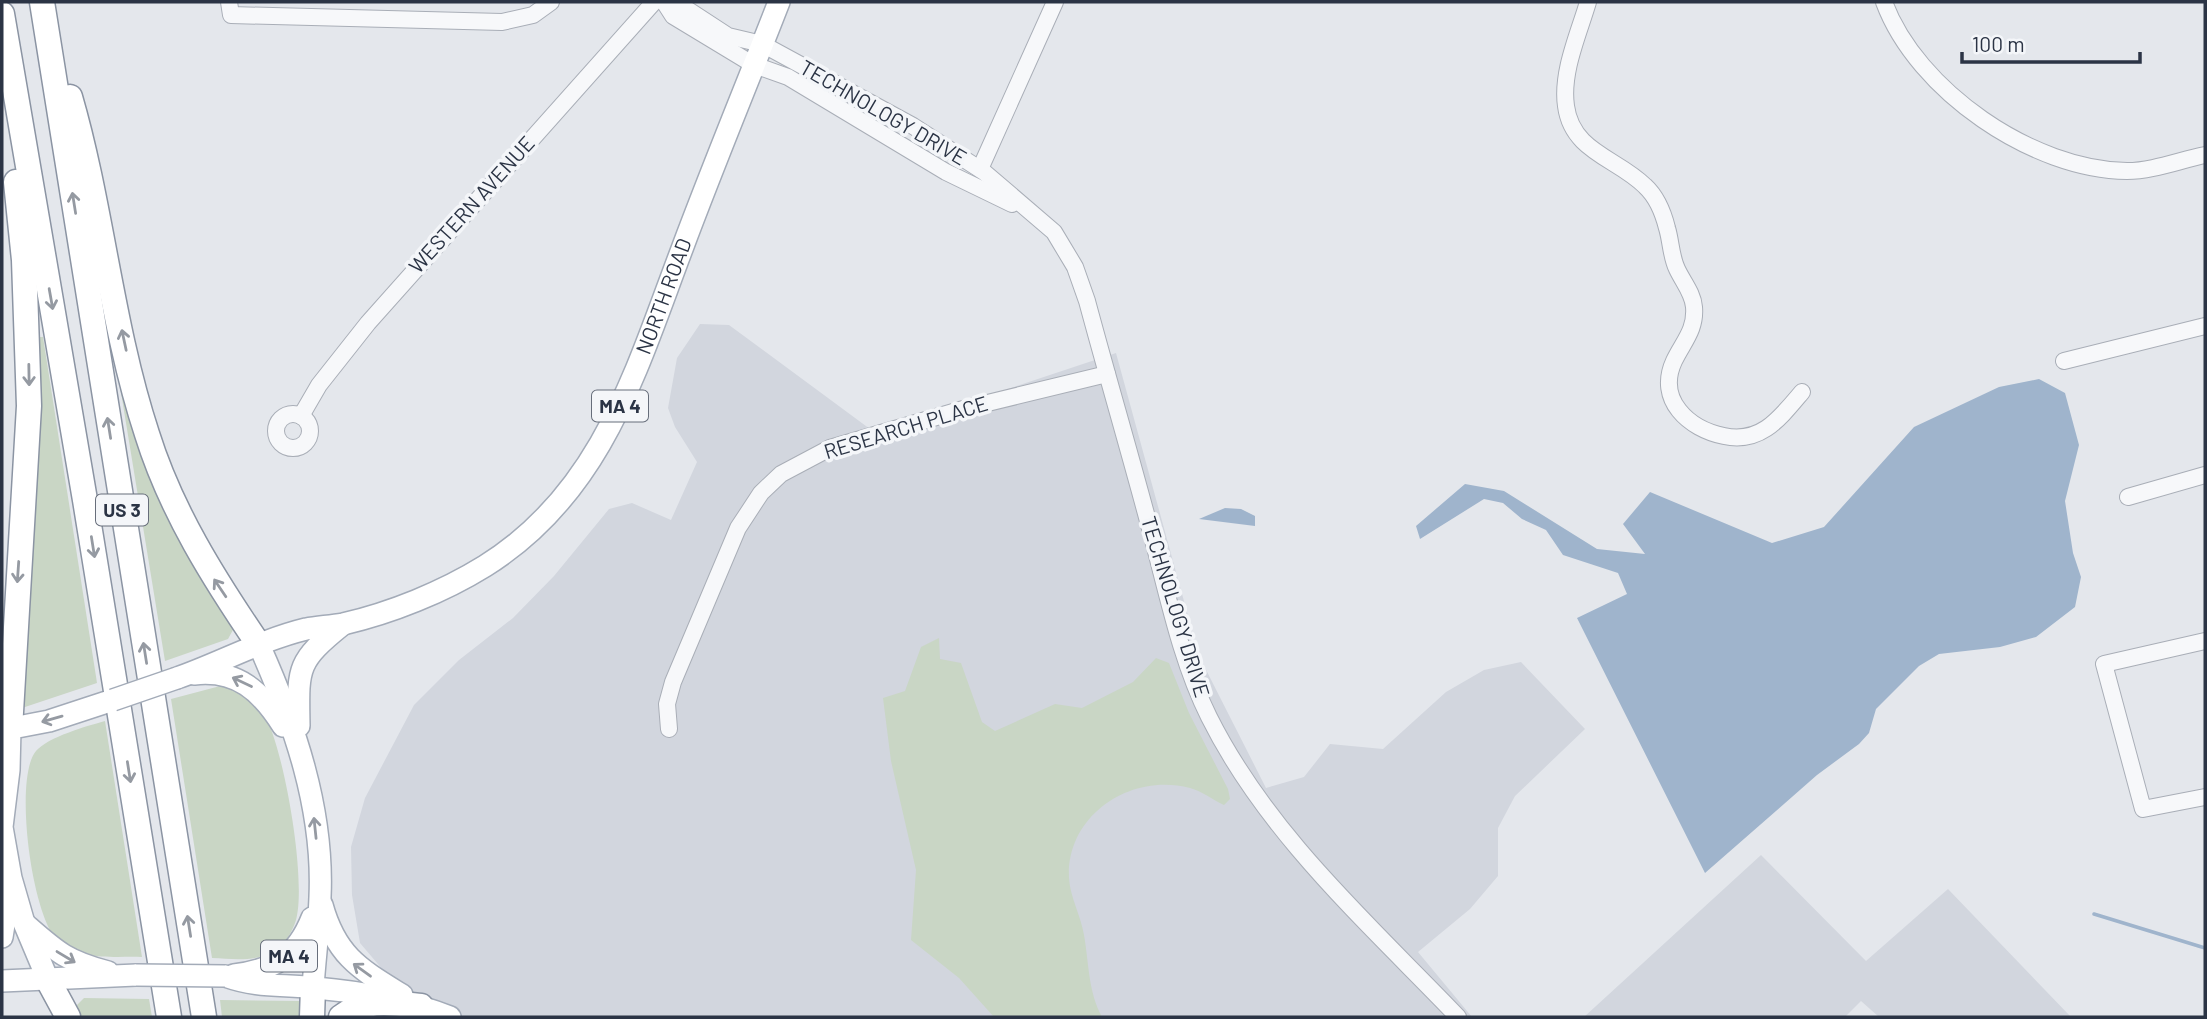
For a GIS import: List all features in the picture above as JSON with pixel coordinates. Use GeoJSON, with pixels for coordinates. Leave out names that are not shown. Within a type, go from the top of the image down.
{"type":"FeatureCollection","features":[{"type":"Feature","properties":{"kind":"highway"},"geometry":{"type":"LineString","coordinates":[[42,2],[80,130],[146,434],[180,514],[212,576],[259,645]]}},
{"type":"Feature","properties":{"kind":"highway","name":"US 3"},"geometry":{"type":"LineString","coordinates":[[42,2],[204,1017]]}},
{"type":"Feature","properties":{"kind":"highway"},"geometry":{"type":"LineString","coordinates":[[2,14],[24,260],[29,406],[6,729]]}},
{"type":"Feature","properties":{"kind":"highway","name":"US 3"},"geometry":{"type":"LineString","coordinates":[[2,14],[88,513],[169,1017]]}},
{"type":"Feature","properties":{"kind":"highway"},"geometry":{"type":"LineString","coordinates":[[48,980],[68,1017]]}},
{"type":"Feature","properties":{"kind":"highway"},"geometry":{"type":"LineString","coordinates":[[312,1017],[313,987]]}},
{"type":"Feature","properties":{"kind":"highway"},"geometry":{"type":"LineString","coordinates":[[341,1017],[352,1009],[372,1003],[421,1006]]}},
{"type":"Feature","properties":{"kind":"main road","name":"NORTH ROAD"},"geometry":{"type":"LineString","coordinates":[[259,645],[306,629],[344,624],[445,588],[486,566],[531,531],[578,480],[611,428],[643,354],[779,2]]}},
{"type":"Feature","properties":{"kind":"main road","name":"NORTH ROAD"},"geometry":{"type":"LineString","coordinates":[[300,752],[298,679],[302,667],[315,648],[344,624]]}},
{"type":"Feature","properties":{"kind":"main road","name":"MA 4"},"geometry":{"type":"LineString","coordinates":[[6,729],[49,721],[183,676],[259,645]]}},
{"type":"Feature","properties":{"kind":"main road"},"geometry":{"type":"LineString","coordinates":[[259,645],[286,708],[300,752]]}},
{"type":"Feature","properties":{"kind":"main road"},"geometry":{"type":"LineString","coordinates":[[183,676],[223,674],[249,684],[269,704],[300,752]]}},
{"type":"Feature","properties":{"kind":"main road"},"geometry":{"type":"LineString","coordinates":[[6,729],[9,770],[2,827],[11,878],[24,923],[48,980]]}},
{"type":"Feature","properties":{"kind":"main road","name":"MA 4"},"geometry":{"type":"LineString","coordinates":[[2,981],[126,974],[225,976],[259,972],[288,956],[305,935],[320,896],[314,815],[300,752]]}},
{"type":"Feature","properties":{"kind":"main road"},"geometry":{"type":"LineString","coordinates":[[2,937],[11,878]]}},
{"type":"Feature","properties":{"kind":"main road"},"geometry":{"type":"LineString","coordinates":[[313,987],[320,896]]}},
{"type":"Feature","properties":{"kind":"main road"},"geometry":{"type":"LineString","coordinates":[[320,896],[333,935],[348,959],[362,971],[421,1006]]}},
{"type":"Feature","properties":{"kind":"main road"},"geometry":{"type":"LineString","coordinates":[[24,923],[73,962],[126,974]]}},
{"type":"Feature","properties":{"kind":"main road"},"geometry":{"type":"LineString","coordinates":[[225,976],[253,986],[313,987],[386,996],[450,1017]]}},
{"type":"Feature","properties":{"kind":"street"},"geometry":{"type":"LineString","coordinates":[[230,8],[502,22],[533,15],[551,2]]}},
{"type":"Feature","properties":{"kind":"street","name":"WESTERN AVENUE"},"geometry":{"type":"LineString","coordinates":[[301,416],[318,385],[368,323],[654,2]]}},
{"type":"Feature","properties":{"kind":"street","name":"TECHNOLOGY DRIVE"},"geometry":{"type":"LineString","coordinates":[[664,2],[673,16],[754,65],[788,77],[946,172],[1033,215]]}},
{"type":"Feature","properties":{"kind":"street","name":"TECHNOLOGY DRIVE"},"geometry":{"type":"LineString","coordinates":[[676,2],[728,36],[762,44],[913,126],[980,169],[1054,232],[1075,267],[1189,668],[1209,717],[1268,813],[1342,897],[1458,1017]]}},
{"type":"Feature","properties":{"kind":"street"},"geometry":{"type":"LineString","coordinates":[[980,169],[1055,2]]}},
{"type":"Feature","properties":{"kind":"street"},"geometry":{"type":"LineString","coordinates":[[1588,2],[1569,70],[1566,107],[1582,141],[1591,151],[1643,184],[1662,210],[1676,268],[1694,305],[1692,330],[1670,375],[1669,389],[1673,401],[1681,415],[1694,426],[1736,439],[1763,432],[1776,422],[1801,392]]}},
{"type":"Feature","properties":{"kind":"street"},"geometry":{"type":"LineString","coordinates":[[1884,2],[1906,44],[1939,84],[1976,114],[2027,146],[2066,163],[2127,171],[2205,155]]}},
{"type":"Feature","properties":{"kind":"street"},"geometry":{"type":"LineString","coordinates":[[2064,361],[2109,352],[2205,326]]}},
{"type":"Feature","properties":{"kind":"street","name":"RESEARCH PLACE"},"geometry":{"type":"LineString","coordinates":[[669,729],[667,704],[673,682],[738,528],[761,493],[781,474],[830,448],[967,408],[1107,374]]}},
{"type":"Feature","properties":{"kind":"street"},"geometry":{"type":"LineString","coordinates":[[2128,497],[2205,475]]}},
{"type":"Feature","properties":{"kind":"street"},"geometry":{"type":"LineString","coordinates":[[2205,641],[2104,664],[2143,809],[2205,797]]}},
{"type":"Feature","properties":{"kind":"shaded area"},"geometry":{"type":"Polygon","coordinates":[[[700,324],[729,325],[870,429],[999,392],[1116,353],[1199,656],[1266,788],[1304,777],[1330,744],[1383,749],[1446,692],[1484,670],[1521,662],[1585,729],[1515,796],[1498,828],[1498,876],[1470,909],[1418,952],[1472,1017],[423,1017],[360,943],[352,895],[351,847],[365,798],[414,705],[459,660],[513,618],[554,576],[609,509],[632,503],[671,520],[697,462],[675,427],[668,408],[677,358],[700,324]]]}},
{"type":"Feature","properties":{"kind":"shaded area"},"geometry":{"type":"Polygon","coordinates":[[[1761,855],[1866,961],[1948,889],[2071,1017],[1879,1017],[1861,1001],[1845,1017],[1584,1017],[1761,855]]]}},
{"type":"Feature","properties":{"kind":"green space"},"geometry":{"type":"Polygon","coordinates":[[[98,252],[131,408],[234,628],[228,639],[165,661],[98,252]]]}},
{"type":"Feature","properties":{"kind":"green space"},"geometry":{"type":"Polygon","coordinates":[[[37,337],[43,337],[97,683],[22,708],[37,337]]]}},
{"type":"Feature","properties":{"kind":"green space"},"geometry":{"type":"Polygon","coordinates":[[[939,638],[940,659],[961,663],[982,722],[995,731],[1055,704],[1082,708],[1133,682],[1156,658],[1169,663],[1189,713],[1228,789],[1230,799],[1224,805],[1190,788],[1146,786],[1106,803],[1090,818],[1078,835],[1071,855],[1069,878],[1083,928],[1091,987],[1102,1017],[994,1017],[959,978],[911,940],[916,870],[891,761],[883,698],[905,691],[921,647],[939,638]]]}},
{"type":"Feature","properties":{"kind":"green space"},"geometry":{"type":"Polygon","coordinates":[[[224,685],[240,692],[263,711],[279,753],[296,846],[299,901],[296,920],[282,945],[264,956],[247,959],[212,958],[171,699],[224,685]]]}},
{"type":"Feature","properties":{"kind":"green space"},"geometry":{"type":"Polygon","coordinates":[[[105,721],[142,957],[88,955],[59,942],[49,929],[41,907],[29,848],[26,789],[29,766],[36,751],[58,737],[105,721]]]}},
{"type":"Feature","properties":{"kind":"green space"},"geometry":{"type":"Polygon","coordinates":[[[84,998],[149,999],[152,1017],[79,1017],[77,1005],[84,998]]]}},
{"type":"Feature","properties":{"kind":"green space"},"geometry":{"type":"Polygon","coordinates":[[[220,1000],[301,1001],[300,1017],[222,1017],[220,1000]]]}},
{"type":"Feature","properties":{"kind":"water"},"geometry":{"type":"Polygon","coordinates":[[[2039,379],[2065,393],[2079,445],[2065,501],[2073,553],[2081,577],[2075,607],[2036,637],[2000,647],[1939,654],[1919,666],[1876,709],[1869,733],[1859,744],[1817,775],[1705,873],[1577,618],[1627,594],[1618,573],[1563,555],[1546,530],[1522,519],[1503,503],[1484,499],[1420,539],[1416,526],[1465,484],[1504,491],[1597,549],[1645,554],[1623,524],[1650,492],[1772,543],[1824,527],[1914,427],[1999,387],[2039,379]]]}},
{"type":"Feature","properties":{"kind":"water"},"geometry":{"type":"Polygon","coordinates":[[[1225,508],[1241,509],[1255,516],[1255,526],[1199,519],[1225,508]]]}},
{"type":"Feature","properties":{"kind":"waterway"},"geometry":{"type":"LineString","coordinates":[[2094,914],[2205,948]]}}]}
